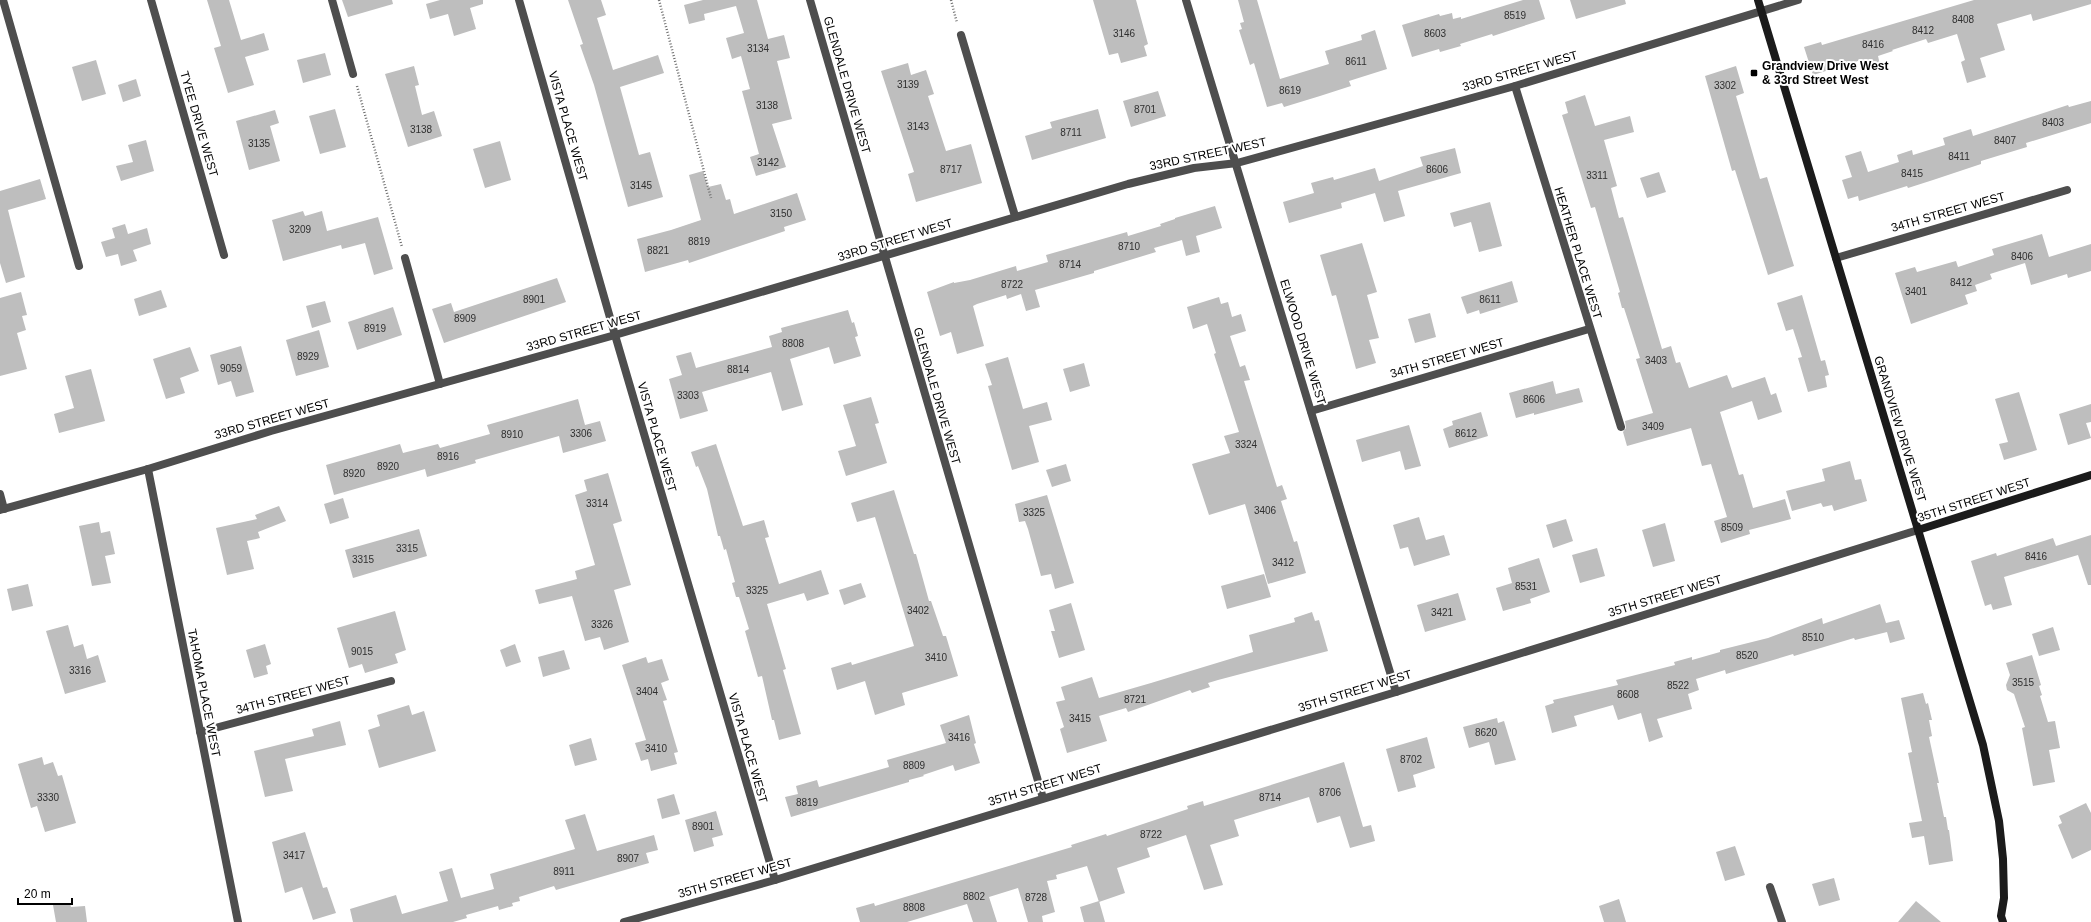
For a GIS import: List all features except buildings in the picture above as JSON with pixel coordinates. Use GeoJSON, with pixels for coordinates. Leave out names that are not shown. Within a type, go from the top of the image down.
{"type":"FeatureCollection","features":[{"type":"Feature","properties":{"kind":"street"},"geometry":{"type":"LineString","coordinates":[[3,0],[79,266]]}},
{"type":"Feature","properties":{"kind":"street","name":"TYEE DRIVE WEST"},"geometry":{"type":"LineString","coordinates":[[151,0],[224,254]]}},
{"type":"Feature","properties":{"kind":"street"},"geometry":{"type":"LineString","coordinates":[[332,0],[353,74]]}},
{"type":"Feature","properties":{"kind":"street","name":"VISTA PLACE WEST"},"geometry":{"type":"LineString","coordinates":[[519,0],[615,335],[775,880]]}},
{"type":"Feature","properties":{"kind":"street","name":"GLENDALE DRIVE WEST"},"geometry":{"type":"LineString","coordinates":[[810,0],[1042,798]]}},
{"type":"Feature","properties":{"kind":"street","name":"ELWOOD DRIVE WEST"},"geometry":{"type":"LineString","coordinates":[[1186,0],[1237,163],[1396,692]]}},
{"type":"Feature","properties":{"kind":"street","name":"GRANDVIEW DRIVE WEST"},"geometry":{"type":"LineString","coordinates":[[1758,0],[1973,708],[1992,783],[2003,859],[2004,898],[2000,920]]}},
{"type":"Feature","properties":{"kind":"street","name":"33RD STREET WEST"},"geometry":{"type":"LineString","coordinates":[[2,510],[148,469],[278,429],[615,335],[1015,216],[1194,168],[1237,163],[1515,86],[1798,0]]}},
{"type":"Feature","properties":{"kind":"street"},"geometry":{"type":"LineString","coordinates":[[961,35],[1015,216]]}},
{"type":"Feature","properties":{"kind":"street","name":"HEATHER PLACE WEST"},"geometry":{"type":"LineString","coordinates":[[1515,86],[1589,329],[1621,427]]}},
{"type":"Feature","properties":{"kind":"street","name":"34TH STREET WEST"},"geometry":{"type":"LineString","coordinates":[[1836,258],[2068,190]]}},
{"type":"Feature","properties":{"kind":"street"},"geometry":{"type":"LineString","coordinates":[[405,258],[440,384]]}},
{"type":"Feature","properties":{"kind":"street","name":"34TH STREET WEST"},"geometry":{"type":"LineString","coordinates":[[1311,411],[1589,329]]}},
{"type":"Feature","properties":{"kind":"street","name":"TAHOMA PLACE WEST"},"geometry":{"type":"LineString","coordinates":[[148,469],[238,922]]}},
{"type":"Feature","properties":{"kind":"street","name":"35TH STREET WEST"},"geometry":{"type":"LineString","coordinates":[[624,922],[775,880],[1396,692],[2091,475]]}},
{"type":"Feature","properties":{"kind":"street"},"geometry":{"type":"LineString","coordinates":[[0,494],[2,510]]}},
{"type":"Feature","properties":{"kind":"street","name":"34TH STREET WEST"},"geometry":{"type":"LineString","coordinates":[[200,732],[391,681]]}},
{"type":"Feature","properties":{"kind":"street"},"geometry":{"type":"LineString","coordinates":[[1770,886],[1782,922]]}},
{"type":"Feature","properties":{"kind":"path"},"geometry":{"type":"LineString","coordinates":[[659,0],[711,198]]}},
{"type":"Feature","properties":{"kind":"path"},"geometry":{"type":"LineString","coordinates":[[951,0],[961,35]]}},
{"type":"Feature","properties":{"kind":"path"},"geometry":{"type":"LineString","coordinates":[[353,74],[405,258]]}},
{"type":"Feature","properties":{"kind":"place","name":"Grandview Drive West & 33rd Street West"},"geometry":{"type":"Point","coordinates":[1754,73]}}]}
